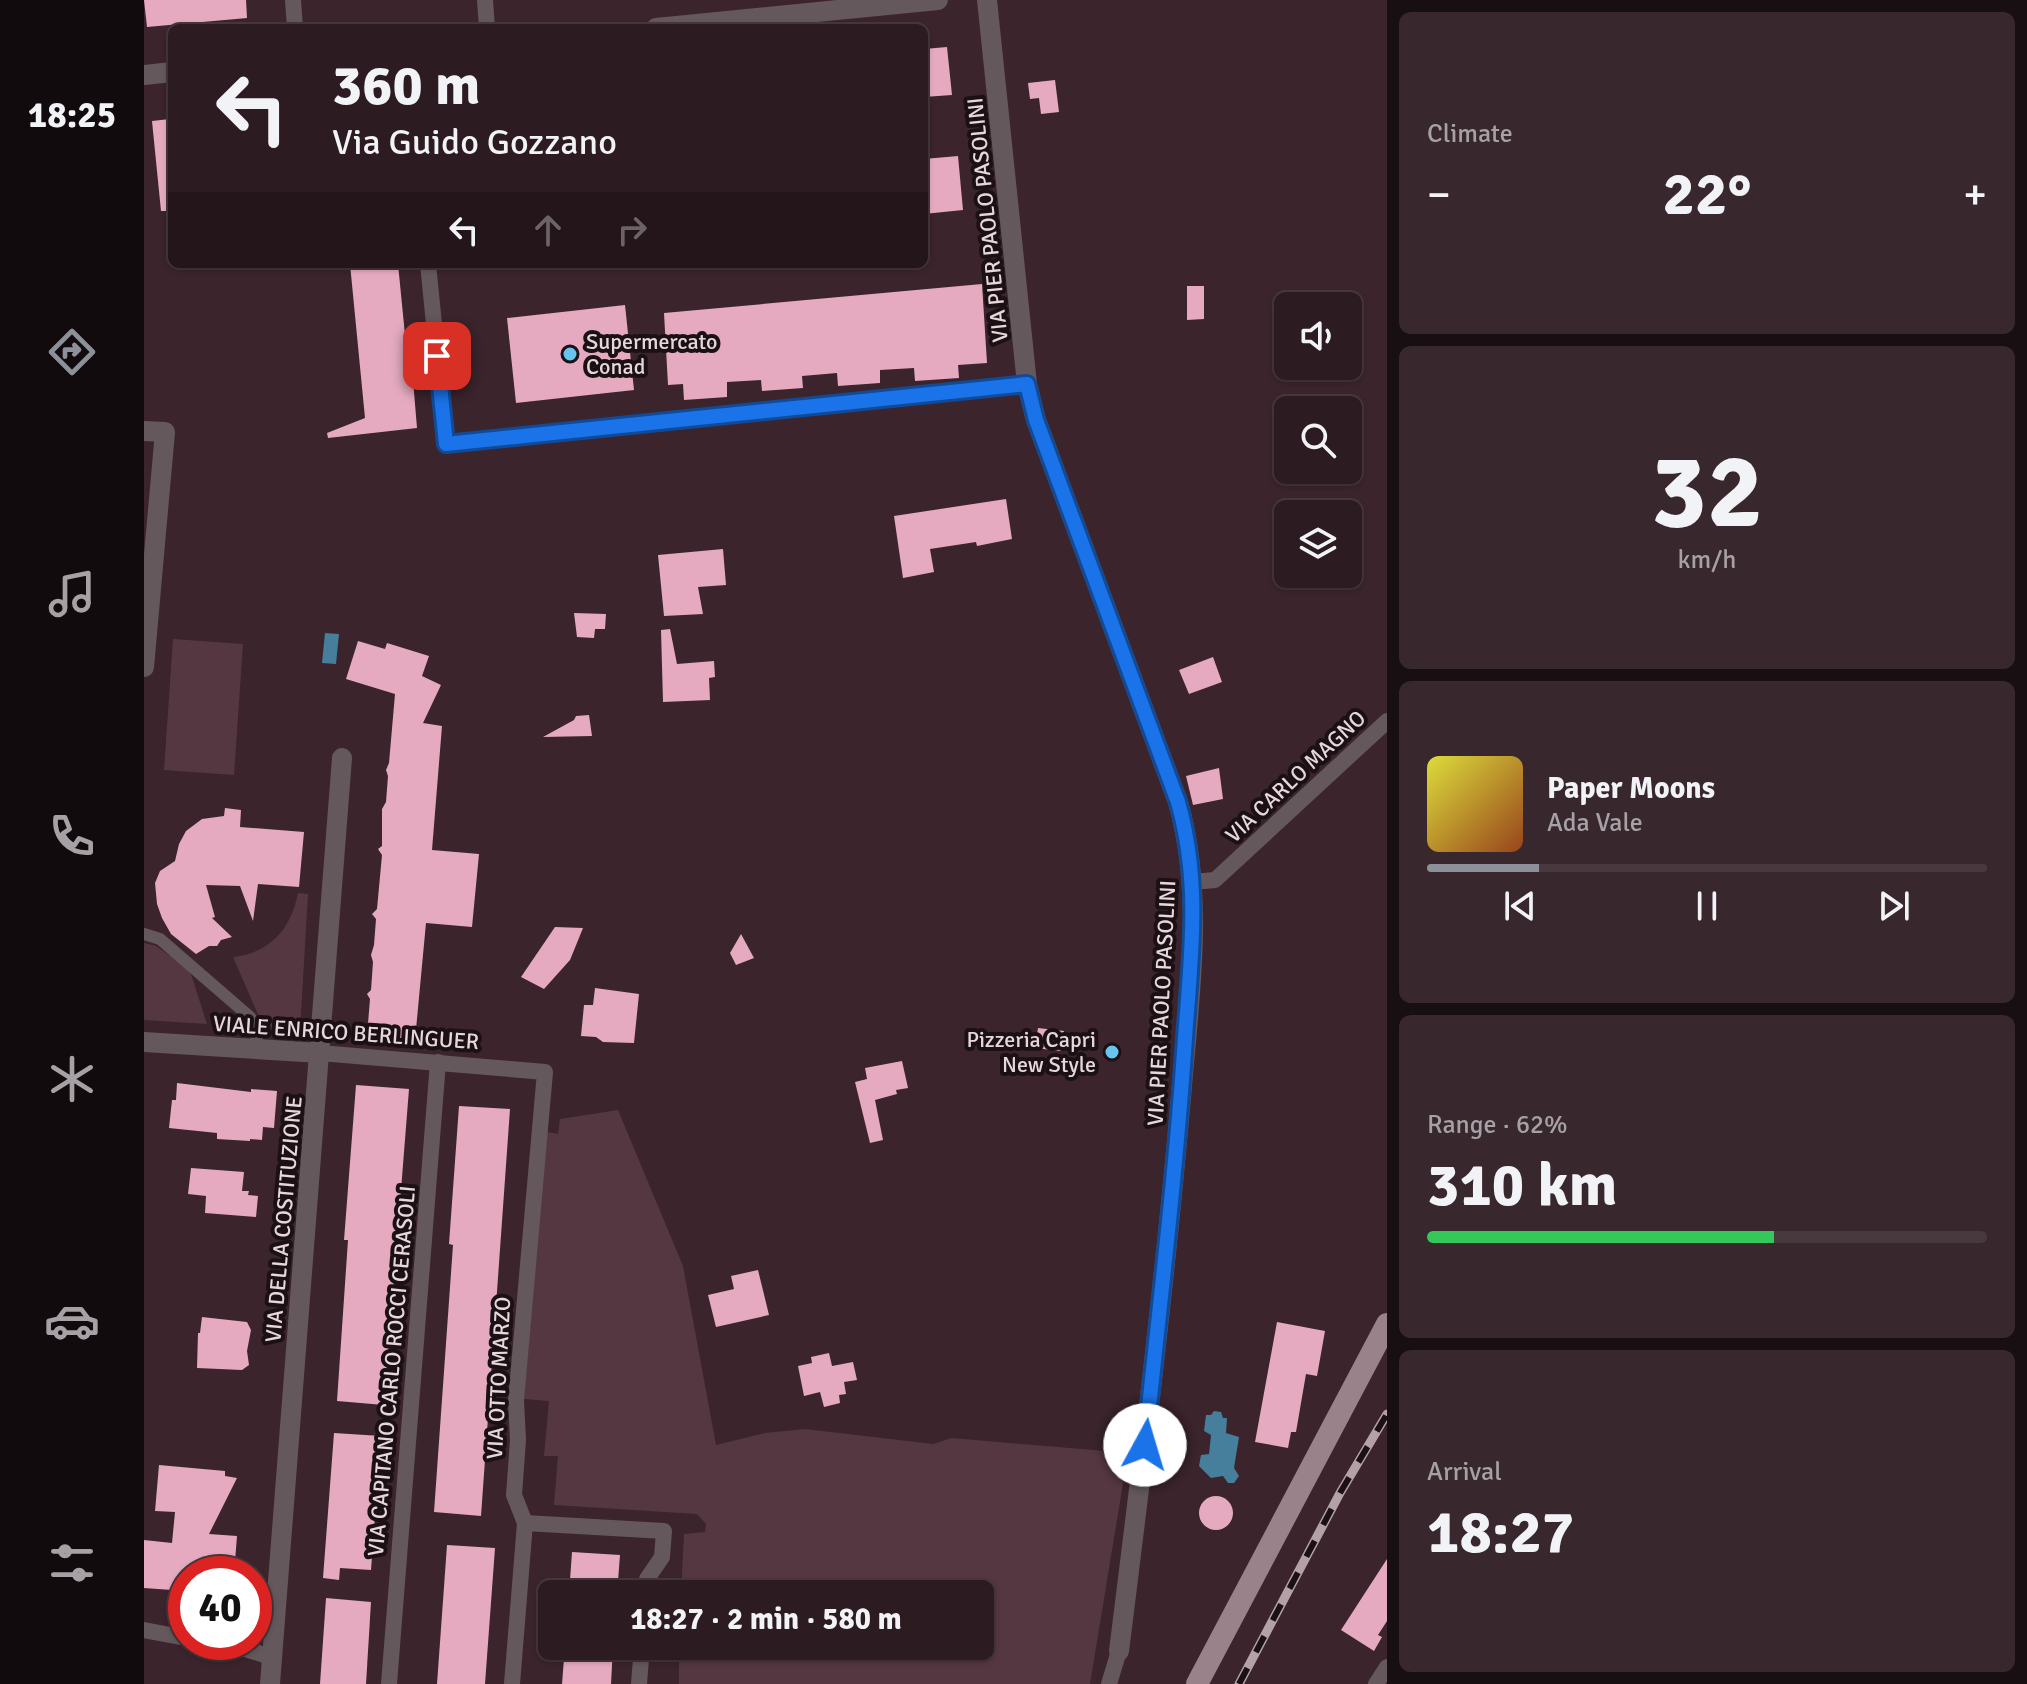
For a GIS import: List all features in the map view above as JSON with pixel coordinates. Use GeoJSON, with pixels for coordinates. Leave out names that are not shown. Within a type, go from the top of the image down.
{"type":"FeatureCollection","features":[{"type":"Feature","properties":{"kind":"main road"},"geometry":{"type":"LineString","coordinates":[[1197,1684],[1387,1324]]}},
{"type":"Feature","properties":{"kind":"street"},"geometry":{"type":"LineString","coordinates":[[293,0],[295,24]]}},
{"type":"Feature","properties":{"kind":"street"},"geometry":{"type":"LineString","coordinates":[[485,0],[487,24]]}},
{"type":"Feature","properties":{"kind":"street"},"geometry":{"type":"LineString","coordinates":[[696,24],[938,0]]}},
{"type":"Feature","properties":{"kind":"street","name":"VIA PIER PAOLO PASOLINI"},"geometry":{"type":"LineString","coordinates":[[987,0],[1027,384],[1036,420],[1178,802],[1187,835],[1193,882],[1192,954],[1177,1145],[1119,1651],[1120,1684]]}},
{"type":"Feature","properties":{"kind":"street"},"geometry":{"type":"LineString","coordinates":[[144,75],[168,72]]}},
{"type":"Feature","properties":{"kind":"street"},"geometry":{"type":"LineString","coordinates":[[428,268],[446,444],[1027,384]]}},
{"type":"Feature","properties":{"kind":"street"},"geometry":{"type":"LineString","coordinates":[[144,667],[154,431]]}},
{"type":"Feature","properties":{"kind":"street","name":"VIA CARLO MAGNO"},"geometry":{"type":"LineString","coordinates":[[1193,882],[1215,880],[1387,721]]}},
{"type":"Feature","properties":{"kind":"street","name":"VIA DELLA COSTITUZIONE"},"geometry":{"type":"LineString","coordinates":[[270,1684],[342,758]]}},
{"type":"Feature","properties":{"kind":"street"},"geometry":{"type":"LineString","coordinates":[[144,934],[160,939],[250,1017],[256,1027],[257,1049]]}},
{"type":"Feature","properties":{"kind":"street","name":"VIALE ENRICO BERLINGUER"},"geometry":{"type":"LineString","coordinates":[[144,1042],[545,1072]]}},
{"type":"Feature","properties":{"kind":"street","name":"VIA CAPITANO CARLO ROCCI CERASOLI"},"geometry":{"type":"LineString","coordinates":[[389,1684],[438,1062]]}},
{"type":"Feature","properties":{"kind":"street","name":"VIA OTTO MARZO"},"geometry":{"type":"LineString","coordinates":[[512,1684],[525,1523],[514,1495],[518,1440],[516,1401],[545,1072]]}},
{"type":"Feature","properties":{"kind":"street"},"geometry":{"type":"LineString","coordinates":[[525,1523],[664,1531],[662,1557],[647,1580]]}},
{"type":"Feature","properties":{"kind":"street"},"geometry":{"type":"LineString","coordinates":[[144,1630],[168,1635]]}},
{"type":"Feature","properties":{"kind":"street","name":"VIA PIER PAOLO PASOLINI"},"geometry":{"type":"LineString","coordinates":[[1109,1684],[1119,1651]]}},
{"type":"Feature","properties":{"kind":"street"},"geometry":{"type":"LineString","coordinates":[[639,1684],[641,1660]]}},
{"type":"Feature","properties":{"kind":"street"},"geometry":{"type":"LineString","coordinates":[[1376,1684],[1387,1667]]}},
{"type":"Feature","properties":{"kind":"shaded area"},"geometry":{"type":"Polygon","coordinates":[[[173,639],[243,644],[234,775],[164,770],[173,639]]]}},
{"type":"Feature","properties":{"kind":"shaded area"},"geometry":{"type":"Polygon","coordinates":[[[298,893],[308,894],[300,1030],[264,1028],[233,957],[258,950],[277,937],[290,918],[298,893]]]}},
{"type":"Feature","properties":{"kind":"shaded area"},"geometry":{"type":"Polygon","coordinates":[[[144,943],[156,946],[186,967],[207,1024],[144,1020],[144,943]]]}},
{"type":"Feature","properties":{"kind":"shaded area"},"geometry":{"type":"Polygon","coordinates":[[[618,1110],[683,1266],[716,1445],[765,1433],[805,1429],[933,1444],[952,1438],[1128,1453],[1090,1684],[679,1684],[679,1660],[994,1660],[994,1580],[682,1580],[684,1534],[705,1532],[706,1524],[697,1514],[554,1505],[558,1456],[544,1456],[549,1401],[524,1399],[547,1132],[558,1134],[560,1119],[618,1110]]]}},
{"type":"Feature","properties":{"kind":"water"},"geometry":{"type":"Polygon","coordinates":[[[325,633],[339,634],[336,664],[322,663],[325,633]]]}},
{"type":"Feature","properties":{"kind":"water"},"geometry":{"type":"Polygon","coordinates":[[[1221,1412],[1223,1418],[1227,1418],[1226,1433],[1239,1437],[1234,1468],[1239,1476],[1234,1483],[1228,1483],[1223,1476],[1211,1478],[1199,1466],[1201,1455],[1209,1454],[1211,1435],[1204,1431],[1206,1415],[1221,1412]]]}},
{"type":"Feature","properties":{"kind":"building"},"geometry":{"type":"Polygon","coordinates":[[[144,0],[246,0],[247,18],[147,27],[144,0]]]}},
{"type":"Feature","properties":{"kind":"building"},"geometry":{"type":"Polygon","coordinates":[[[947,47],[952,95],[928,97],[928,49],[947,47]]]}},
{"type":"Feature","properties":{"kind":"building"},"geometry":{"type":"Polygon","coordinates":[[[1055,80],[1059,112],[1041,114],[1039,98],[1030,99],[1028,83],[1055,80]]]}},
{"type":"Feature","properties":{"kind":"building"},"geometry":{"type":"Polygon","coordinates":[[[168,119],[168,211],[161,211],[152,121],[168,119]]]}},
{"type":"Feature","properties":{"kind":"building"},"geometry":{"type":"Polygon","coordinates":[[[958,156],[963,210],[928,214],[928,159],[958,156]]]}},
{"type":"Feature","properties":{"kind":"building"},"geometry":{"type":"Polygon","coordinates":[[[350,268],[398,268],[406,345],[410,344],[417,428],[328,438],[327,433],[365,418],[350,268]]]}},
{"type":"Feature","properties":{"kind":"building"},"geometry":{"type":"Polygon","coordinates":[[[982,284],[987,363],[958,365],[959,378],[915,381],[914,368],[880,370],[880,383],[838,386],[837,373],[802,376],[803,388],[762,391],[761,380],[727,382],[727,397],[684,400],[683,384],[668,385],[664,313],[982,284]]]}},
{"type":"Feature","properties":{"kind":"building"},"geometry":{"type":"Polygon","coordinates":[[[1187,286],[1204,286],[1204,319],[1187,320],[1187,286]]]}},
{"type":"Feature","properties":{"kind":"building","name":"Supermercato Conad"},"geometry":{"type":"Polygon","coordinates":[[[625,305],[634,390],[516,403],[507,318],[625,305]]]}},
{"type":"Feature","properties":{"kind":"building"},"geometry":{"type":"Polygon","coordinates":[[[1006,499],[1012,539],[977,546],[976,542],[930,549],[934,572],[903,578],[894,516],[1006,499]]]}},
{"type":"Feature","properties":{"kind":"building"},"geometry":{"type":"Polygon","coordinates":[[[723,549],[726,585],[698,587],[703,614],[664,616],[658,555],[723,549]]]}},
{"type":"Feature","properties":{"kind":"building"},"geometry":{"type":"Polygon","coordinates":[[[574,613],[606,614],[605,629],[595,629],[594,638],[577,637],[574,613]]]}},
{"type":"Feature","properties":{"kind":"building"},"geometry":{"type":"Polygon","coordinates":[[[670,629],[677,664],[714,661],[715,677],[709,678],[710,700],[663,702],[661,630],[670,629]]]}},
{"type":"Feature","properties":{"kind":"building"},"geometry":{"type":"Polygon","coordinates":[[[358,641],[385,649],[387,643],[429,656],[422,676],[441,685],[423,723],[442,726],[432,850],[479,854],[472,927],[426,923],[415,1040],[367,1036],[370,999],[367,994],[371,990],[371,955],[376,919],[372,914],[377,909],[382,855],[378,849],[382,846],[382,809],[386,802],[386,770],[395,694],[346,679],[358,641]]]}},
{"type":"Feature","properties":{"kind":"building"},"geometry":{"type":"Polygon","coordinates":[[[1213,657],[1222,682],[1189,694],[1179,670],[1213,657]]]}},
{"type":"Feature","properties":{"kind":"building"},"geometry":{"type":"Polygon","coordinates":[[[589,715],[592,736],[543,737],[576,716],[589,715]]]}},
{"type":"Feature","properties":{"kind":"building"},"geometry":{"type":"Polygon","coordinates":[[[1219,768],[1223,799],[1193,805],[1186,776],[1219,768]]]}},
{"type":"Feature","properties":{"kind":"building"},"geometry":{"type":"Polygon","coordinates":[[[225,808],[241,810],[240,827],[304,832],[299,887],[258,884],[253,921],[240,886],[206,885],[215,917],[212,918],[232,937],[196,954],[171,934],[157,904],[155,883],[160,871],[175,861],[186,831],[202,819],[224,816],[225,808]]]}},
{"type":"Feature","properties":{"kind":"building"},"geometry":{"type":"Polygon","coordinates":[[[555,927],[583,928],[570,960],[544,989],[521,977],[555,927]]]}},
{"type":"Feature","properties":{"kind":"building"},"geometry":{"type":"Polygon","coordinates":[[[741,934],[754,958],[736,965],[730,953],[741,934]]]}},
{"type":"Feature","properties":{"kind":"building"},"geometry":{"type":"Polygon","coordinates":[[[595,988],[639,994],[634,1043],[603,1042],[596,1037],[581,1036],[584,1005],[593,1005],[595,988]]]}},
{"type":"Feature","properties":{"kind":"building"},"geometry":{"type":"Polygon","coordinates":[[[1038,1028],[1064,1031],[1061,1051],[1035,1048],[1038,1028]]]}},
{"type":"Feature","properties":{"kind":"building"},"geometry":{"type":"Polygon","coordinates":[[[902,1061],[908,1088],[875,1100],[883,1140],[870,1143],[855,1082],[867,1079],[865,1068],[902,1061]]]}},
{"type":"Feature","properties":{"kind":"building"},"geometry":{"type":"Polygon","coordinates":[[[177,1083],[251,1092],[251,1089],[277,1091],[274,1128],[263,1127],[262,1140],[250,1141],[217,1139],[217,1133],[169,1128],[177,1083]]]}},
{"type":"Feature","properties":{"kind":"building"},"geometry":{"type":"Polygon","coordinates":[[[356,1085],[409,1089],[384,1405],[337,1401],[348,1240],[344,1240],[356,1085]]]}},
{"type":"Feature","properties":{"kind":"building"},"geometry":{"type":"Polygon","coordinates":[[[459,1106],[510,1109],[481,1516],[434,1512],[453,1245],[449,1244],[459,1106]]]}},
{"type":"Feature","properties":{"kind":"building"},"geometry":{"type":"Polygon","coordinates":[[[191,1168],[244,1172],[242,1191],[258,1196],[256,1217],[205,1213],[206,1196],[188,1194],[191,1168]]]}},
{"type":"Feature","properties":{"kind":"building"},"geometry":{"type":"Polygon","coordinates":[[[758,1270],[769,1315],[716,1327],[708,1295],[734,1289],[731,1276],[758,1270]]]}},
{"type":"Feature","properties":{"kind":"building"},"geometry":{"type":"Polygon","coordinates":[[[202,1317],[247,1322],[251,1330],[247,1351],[249,1365],[242,1370],[197,1368],[198,1333],[202,1317]]]}},
{"type":"Feature","properties":{"kind":"building"},"geometry":{"type":"Polygon","coordinates":[[[1277,1322],[1325,1331],[1317,1376],[1306,1374],[1296,1432],[1291,1432],[1288,1448],[1255,1442],[1277,1322]]]}},
{"type":"Feature","properties":{"kind":"building"},"geometry":{"type":"Polygon","coordinates":[[[829,1353],[832,1366],[853,1362],[857,1380],[844,1382],[846,1394],[839,1395],[840,1403],[824,1407],[820,1392],[804,1396],[798,1366],[812,1363],[811,1357],[829,1353]]]}},
{"type":"Feature","properties":{"kind":"building"},"geometry":{"type":"Polygon","coordinates":[[[334,1433],[381,1436],[371,1570],[340,1568],[339,1580],[323,1578],[334,1433]]]}},
{"type":"Feature","properties":{"kind":"building"},"geometry":{"type":"Polygon","coordinates":[[[159,1465],[225,1471],[225,1476],[237,1478],[209,1534],[237,1536],[235,1556],[168,1556],[168,1590],[144,1588],[144,1540],[172,1543],[175,1512],[155,1511],[159,1465]]]}},
{"type":"Feature","properties":{"kind":"building"},"geometry":{"type":"Polygon","coordinates":[[[1216,1496],[1228,1501],[1233,1513],[1228,1525],[1216,1530],[1204,1525],[1199,1513],[1204,1501],[1216,1496]]]}},
{"type":"Feature","properties":{"kind":"building"},"geometry":{"type":"Polygon","coordinates":[[[447,1545],[495,1548],[485,1684],[437,1684],[447,1545]]]}},
{"type":"Feature","properties":{"kind":"building"},"geometry":{"type":"Polygon","coordinates":[[[572,1552],[620,1555],[618,1580],[570,1580],[572,1552]]]}},
{"type":"Feature","properties":{"kind":"building"},"geometry":{"type":"Polygon","coordinates":[[[1387,1559],[1387,1621],[1378,1635],[1382,1637],[1374,1651],[1341,1630],[1387,1559]]]}},
{"type":"Feature","properties":{"kind":"building"},"geometry":{"type":"Polygon","coordinates":[[[326,1598],[371,1602],[366,1684],[320,1684],[326,1598]]]}},
{"type":"Feature","properties":{"kind":"building"},"geometry":{"type":"Polygon","coordinates":[[[564,1660],[612,1660],[611,1684],[562,1684],[564,1660]]]}},
{"type":"Feature","properties":{"kind":"railway"},"geometry":{"type":"LineString","coordinates":[[1239,1684],[1340,1493],[1387,1414]]}},
{"type":"Feature","properties":{"kind":"place","name":"Supermercato Conad"},"geometry":{"type":"Point","coordinates":[570,354]}},
{"type":"Feature","properties":{"kind":"place","name":"Pizzeria Capri New Style"},"geometry":{"type":"Point","coordinates":[1112,1052]}},
{"type":"Feature","properties":{"kind":"route"},"geometry":{"type":"LineString","coordinates":[[437,356],[446,444],[1027,384],[1036,420],[1178,802],[1192,862],[1192,954],[1184,1060],[1145,1445]]}}]}
